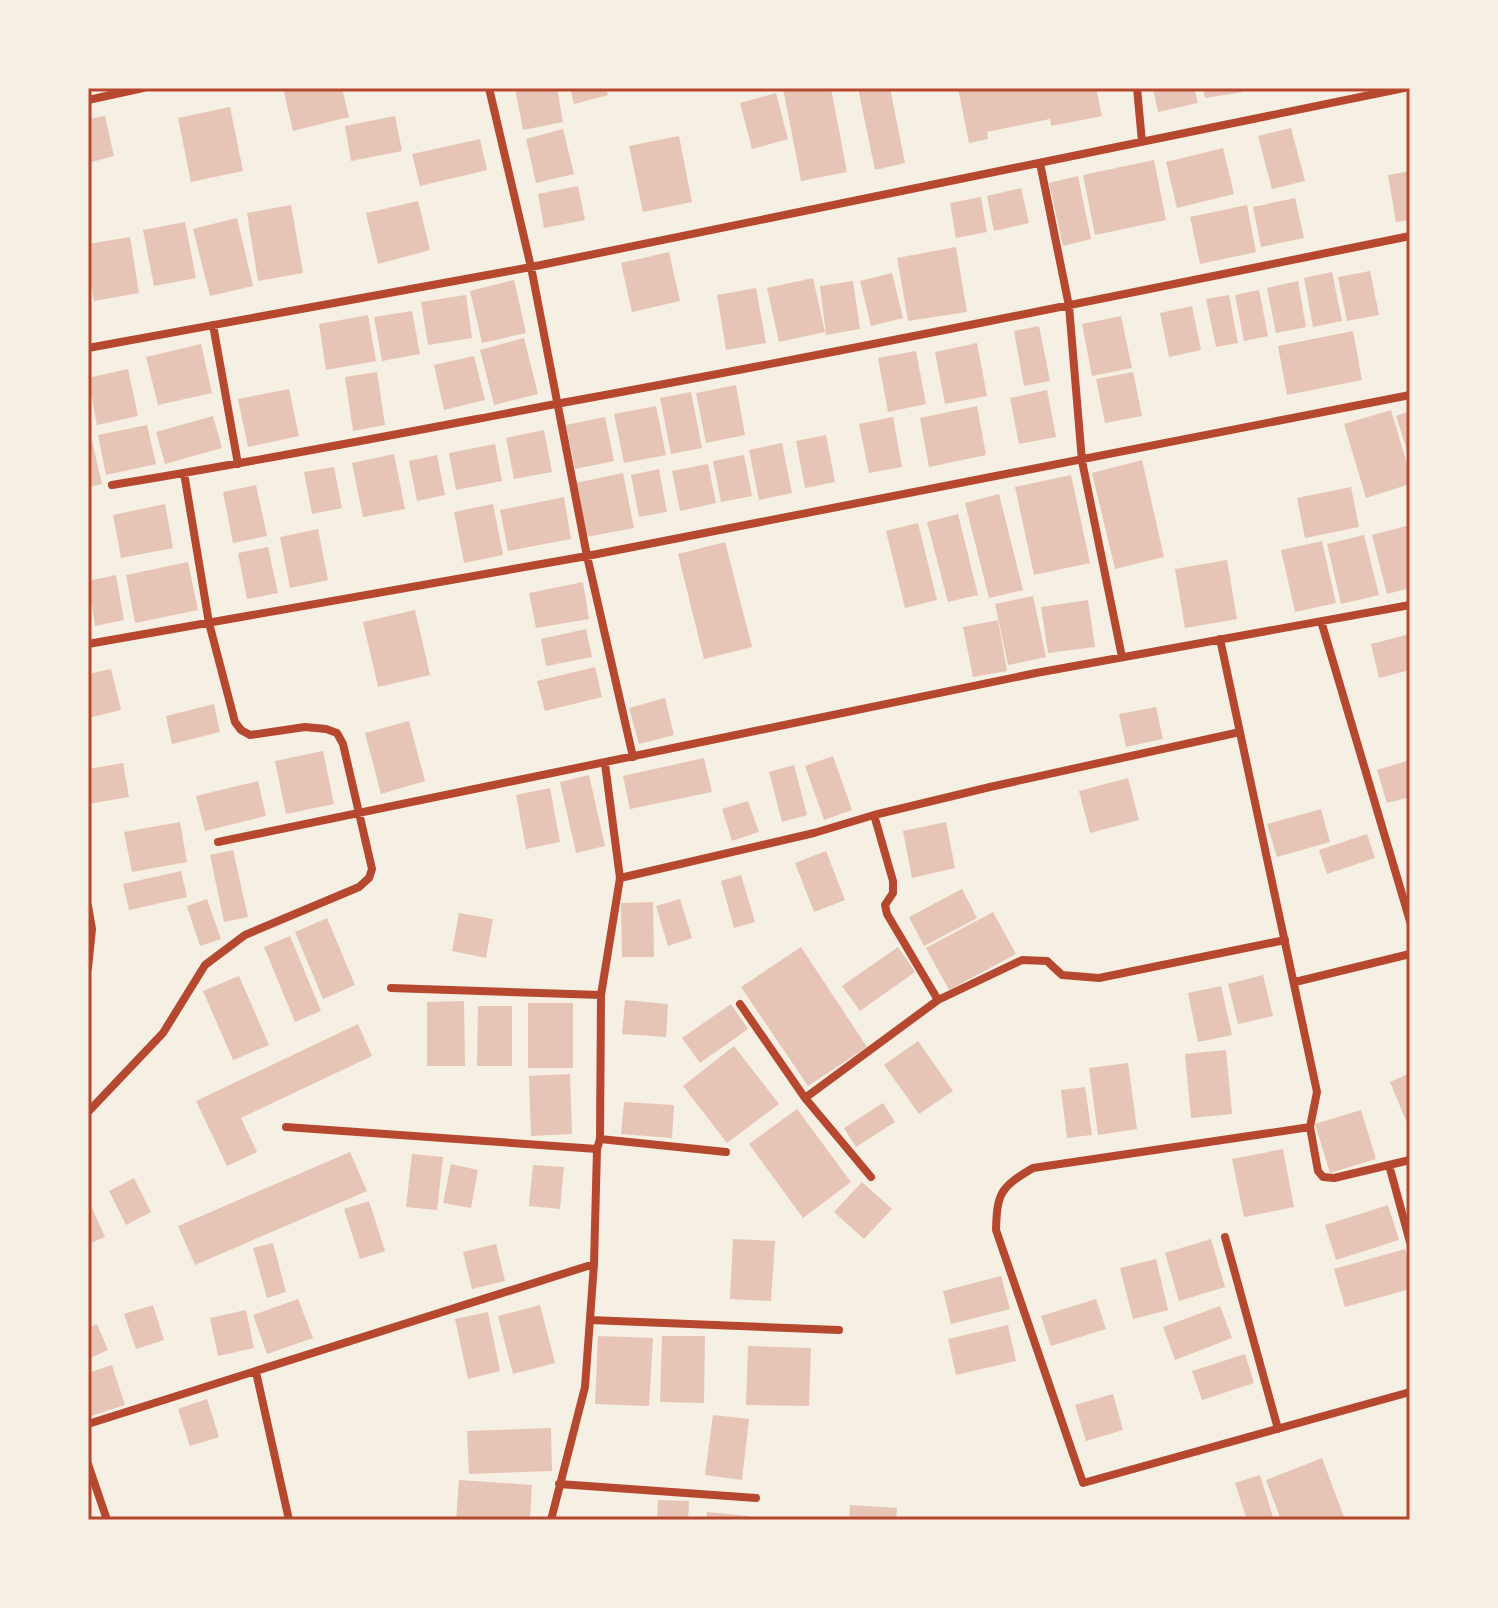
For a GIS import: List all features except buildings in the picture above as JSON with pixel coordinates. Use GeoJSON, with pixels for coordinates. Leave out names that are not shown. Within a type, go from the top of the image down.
{"type":"FeatureCollection","features":[{"type":"Feature","properties":{"kind":"street"},"geometry":{"type":"LineString","coordinates":[[88,100],[143,88]]}},
{"type":"Feature","properties":{"kind":"street"},"geometry":{"type":"LineString","coordinates":[[489,88],[531,267],[587,556],[633,757]]}},
{"type":"Feature","properties":{"kind":"street"},"geometry":{"type":"LineString","coordinates":[[1137,88],[1142,142]]}},
{"type":"Feature","properties":{"kind":"street"},"geometry":{"type":"LineString","coordinates":[[88,348],[531,267],[1404,88]]}},
{"type":"Feature","properties":{"kind":"street"},"geometry":{"type":"LineString","coordinates":[[1040,163],[1069,306],[1082,461],[1122,657]]}},
{"type":"Feature","properties":{"kind":"street"},"geometry":{"type":"LineString","coordinates":[[112,485],[238,464],[1069,306],[1410,236]]}},
{"type":"Feature","properties":{"kind":"street"},"geometry":{"type":"LineString","coordinates":[[213,325],[238,464]]}},
{"type":"Feature","properties":{"kind":"street"},"geometry":{"type":"LineString","coordinates":[[88,644],[587,556],[1410,395]]}},
{"type":"Feature","properties":{"kind":"street"},"geometry":{"type":"LineString","coordinates":[[88,1112],[163,1033],[205,965],[245,935],[359,887],[369,878],[372,869],[343,744],[337,733],[305,727],[250,735],[235,722],[209,623],[184,473]]}},
{"type":"Feature","properties":{"kind":"street"},"geometry":{"type":"LineString","coordinates":[[218,842],[1122,657],[1410,605]]}},
{"type":"Feature","properties":{"kind":"street"},"geometry":{"type":"LineString","coordinates":[[1321,621],[1410,921]]}},
{"type":"Feature","properties":{"kind":"street"},"geometry":{"type":"LineString","coordinates":[[1220,639],[1317,1092],[1310,1127],[1318,1171],[1323,1177],[1334,1178],[1410,1160]]}},
{"type":"Feature","properties":{"kind":"street"},"geometry":{"type":"LineString","coordinates":[[620,878],[814,833],[874,815],[1240,732]]}},
{"type":"Feature","properties":{"kind":"street"},"geometry":{"type":"LineString","coordinates":[[551,1520],[585,1387],[594,1264],[597,1149],[600,1139],[601,995],[620,878],[605,764]]}},
{"type":"Feature","properties":{"kind":"street"},"geometry":{"type":"LineString","coordinates":[[874,815],[893,881],[893,893],[885,905],[887,914],[938,1000]]}},
{"type":"Feature","properties":{"kind":"street"},"geometry":{"type":"LineString","coordinates":[[88,906],[92,929],[88,968]]}},
{"type":"Feature","properties":{"kind":"street"},"geometry":{"type":"LineString","coordinates":[[805,1098],[938,1000],[1022,960],[1047,961],[1062,975],[1099,978],[1285,940]]}},
{"type":"Feature","properties":{"kind":"street"},"geometry":{"type":"LineString","coordinates":[[1295,982],[1410,954]]}},
{"type":"Feature","properties":{"kind":"street"},"geometry":{"type":"LineString","coordinates":[[391,988],[601,995]]}},
{"type":"Feature","properties":{"kind":"street"},"geometry":{"type":"LineString","coordinates":[[740,1004],[805,1098],[871,1177]]}},
{"type":"Feature","properties":{"kind":"street"},"geometry":{"type":"LineString","coordinates":[[286,1127],[597,1149]]}},
{"type":"Feature","properties":{"kind":"street"},"geometry":{"type":"LineString","coordinates":[[1310,1127],[1033,1168],[1008,1183],[997,1203],[996,1230],[1083,1483],[1410,1392]]}},
{"type":"Feature","properties":{"kind":"street"},"geometry":{"type":"LineString","coordinates":[[600,1139],[726,1152]]}},
{"type":"Feature","properties":{"kind":"street"},"geometry":{"type":"LineString","coordinates":[[1389,1165],[1410,1242]]}},
{"type":"Feature","properties":{"kind":"street"},"geometry":{"type":"LineString","coordinates":[[1225,1237],[1278,1429]]}},
{"type":"Feature","properties":{"kind":"street"},"geometry":{"type":"LineString","coordinates":[[88,1424],[594,1264]]}},
{"type":"Feature","properties":{"kind":"street"},"geometry":{"type":"LineString","coordinates":[[590,1320],[839,1330]]}},
{"type":"Feature","properties":{"kind":"street"},"geometry":{"type":"LineString","coordinates":[[256,1372],[289,1520]]}},
{"type":"Feature","properties":{"kind":"street"},"geometry":{"type":"LineString","coordinates":[[88,1464],[107,1520]]}},
{"type":"Feature","properties":{"kind":"street"},"geometry":{"type":"LineString","coordinates":[[559,1484],[756,1498]]}}]}
